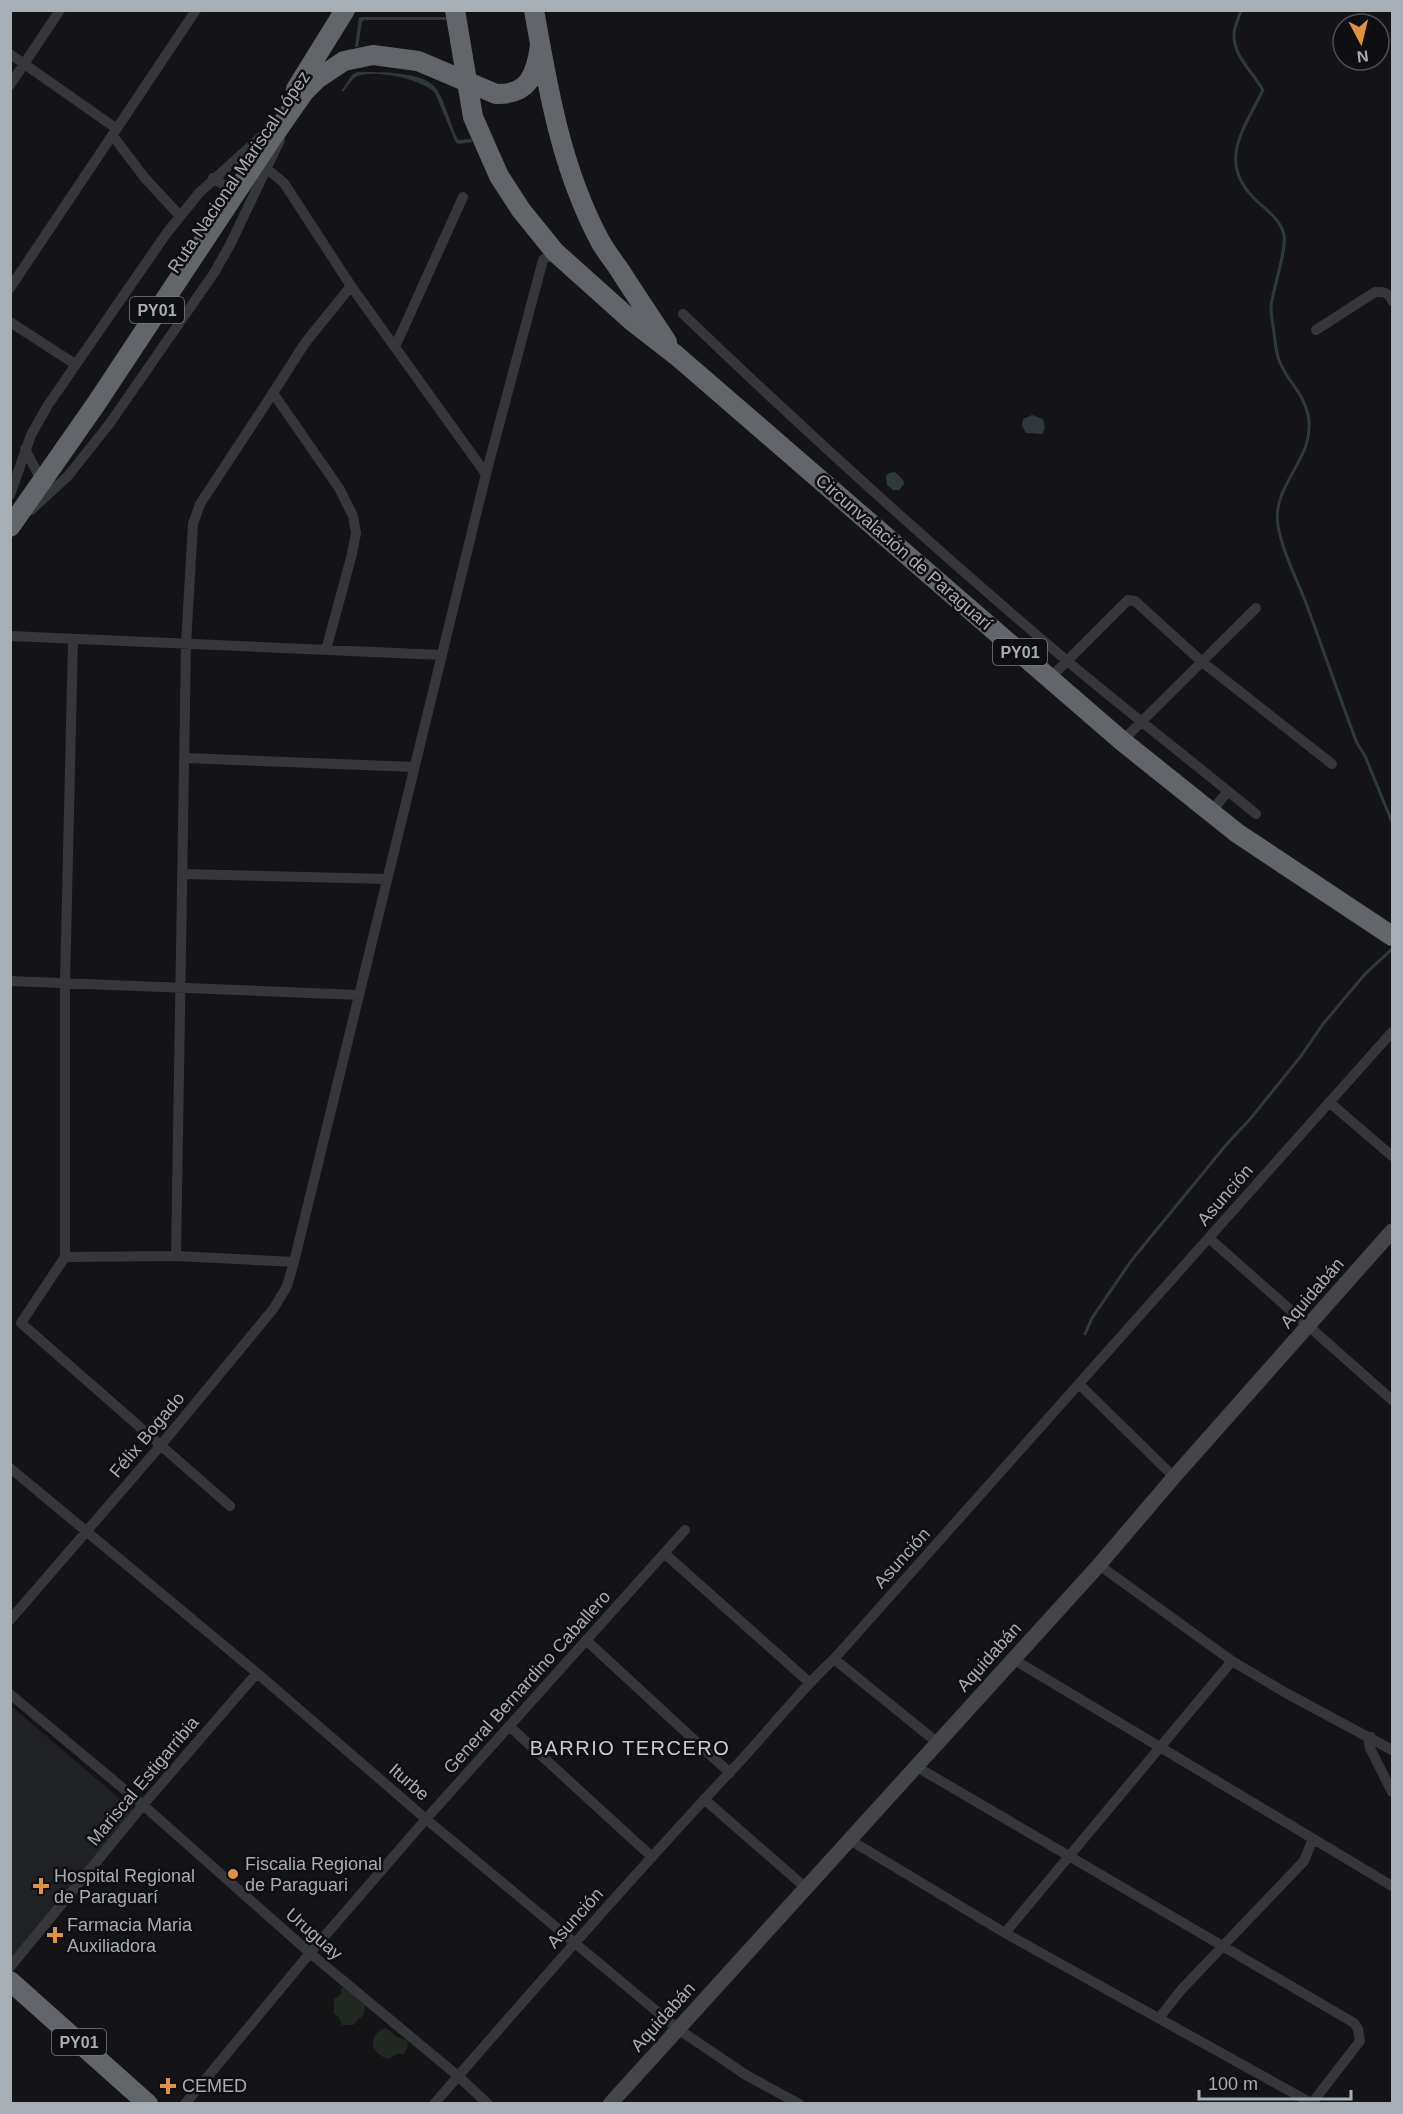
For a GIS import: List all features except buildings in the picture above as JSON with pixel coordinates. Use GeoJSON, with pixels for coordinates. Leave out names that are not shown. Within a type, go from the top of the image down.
{"type":"FeatureCollection","features":[{"type":"Feature","properties":{"kind":"highway","name":"Ruta Nacional Mariscal López"},"geometry":{"type":"LineString","coordinates":[[232,190],[265,133],[290,99],[345,10]]}},
{"type":"Feature","properties":{"kind":"highway","name":"Circunvalación de Paraguarí"},"geometry":{"type":"LineString","coordinates":[[455,10],[466,82],[476,122],[487,152],[520,210],[555,252],[632,321],[677,356],[1122,741],[1237,833],[1385,931]]}},
{"type":"Feature","properties":{"kind":"highway","name":"Circunvalación de Paraguarí"},"geometry":{"type":"LineString","coordinates":[[534,10],[548,91],[561,145],[580,197],[599,240],[677,356]]}},
{"type":"Feature","properties":{"kind":"highway","name":"Ruta Nacional Mariscal López"},"geometry":{"type":"LineString","coordinates":[[10,527],[89,400],[232,190],[316,79],[344,61],[373,55],[418,61],[496,94],[506,94],[530,82],[537,68],[540,46]]}},
{"type":"Feature","properties":{"kind":"highway"},"geometry":{"type":"LineString","coordinates":[[418,61],[431,70],[456,95],[476,122]]}},
{"type":"Feature","properties":{"kind":"highway","name":"Ruta Nacional Mariscal López"},"geometry":{"type":"LineString","coordinates":[[10,512],[42,476]]}},
{"type":"Feature","properties":{"kind":"highway","name":"PY01"},"geometry":{"type":"LineString","coordinates":[[10,1981],[148,2103]]}},
{"type":"Feature","properties":{"kind":"street"},"geometry":{"type":"LineString","coordinates":[[10,85],[60,10]]}},
{"type":"Feature","properties":{"kind":"street"},"geometry":{"type":"LineString","coordinates":[[10,288],[196,10]]}},
{"type":"Feature","properties":{"kind":"street"},"geometry":{"type":"LineString","coordinates":[[10,54],[115,132],[144,177],[180,216]]}},
{"type":"Feature","properties":{"kind":"street"},"geometry":{"type":"LineString","coordinates":[[10,495],[25,449],[48,405],[180,216],[232,190],[267,168],[288,116]]}},
{"type":"Feature","properties":{"kind":"street"},"geometry":{"type":"LineString","coordinates":[[267,168],[284,183],[351,286],[486,474]]}},
{"type":"Feature","properties":{"kind":"street"},"geometry":{"type":"LineString","coordinates":[[10,527],[68,476],[110,423],[214,273],[232,190]]}},
{"type":"Feature","properties":{"kind":"street"},"geometry":{"type":"LineString","coordinates":[[395,347],[462,197]]}},
{"type":"Feature","properties":{"kind":"street","name":"Félix Bogado"},"geometry":{"type":"LineString","coordinates":[[10,1620],[161,1445],[274,1308],[287,1286],[486,474],[543,260],[555,252]]}},
{"type":"Feature","properties":{"kind":"street"},"geometry":{"type":"LineString","coordinates":[[176,1256],[186,644],[193,524],[201,504],[305,343],[351,286]]}},
{"type":"Feature","properties":{"kind":"street"},"geometry":{"type":"LineString","coordinates":[[1316,330],[1375,292],[1385,292],[1392,301]]}},
{"type":"Feature","properties":{"kind":"street"},"geometry":{"type":"LineString","coordinates":[[683,314],[764,392],[1067,661],[1256,814]]}},
{"type":"Feature","properties":{"kind":"street"},"geometry":{"type":"LineString","coordinates":[[10,322],[75,364]]}},
{"type":"Feature","properties":{"kind":"street"},"geometry":{"type":"LineString","coordinates":[[273,393],[339,488],[353,516],[356,533],[352,554],[326,650]]}},
{"type":"Feature","properties":{"kind":"street"},"geometry":{"type":"LineString","coordinates":[[25,449],[42,476],[68,476]]}},
{"type":"Feature","properties":{"kind":"street"},"geometry":{"type":"LineString","coordinates":[[1050,678],[1128,600],[1135,601],[1201,661],[1332,764]]}},
{"type":"Feature","properties":{"kind":"street"},"geometry":{"type":"LineString","coordinates":[[1122,741],[1256,608]]}},
{"type":"Feature","properties":{"kind":"street"},"geometry":{"type":"LineString","coordinates":[[10,636],[441,655]]}},
{"type":"Feature","properties":{"kind":"street"},"geometry":{"type":"LineString","coordinates":[[73,639],[65,984],[65,1257],[21,1323],[230,1506]]}},
{"type":"Feature","properties":{"kind":"street"},"geometry":{"type":"LineString","coordinates":[[184,758],[414,767]]}},
{"type":"Feature","properties":{"kind":"street"},"geometry":{"type":"LineString","coordinates":[[1211,812],[1228,791]]}},
{"type":"Feature","properties":{"kind":"street"},"geometry":{"type":"LineString","coordinates":[[182,874],[387,879]]}},
{"type":"Feature","properties":{"kind":"street"},"geometry":{"type":"LineString","coordinates":[[10,981],[359,995]]}},
{"type":"Feature","properties":{"kind":"street","name":"Asunción"},"geometry":{"type":"LineString","coordinates":[[434,2103],[809,1682],[834,1659],[1080,1384],[1392,1032]]}},
{"type":"Feature","properties":{"kind":"street"},"geometry":{"type":"LineString","coordinates":[[1329,1102],[1392,1156]]}},
{"type":"Feature","properties":{"kind":"street","name":"Aquidabán"},"geometry":{"type":"LineString","coordinates":[[610,2103],[1099,1565],[1392,1231]]}},
{"type":"Feature","properties":{"kind":"street"},"geometry":{"type":"LineString","coordinates":[[1209,1238],[1392,1400]]}},
{"type":"Feature","properties":{"kind":"street"},"geometry":{"type":"LineString","coordinates":[[65,1257],[176,1256],[294,1262]]}},
{"type":"Feature","properties":{"kind":"street"},"geometry":{"type":"LineString","coordinates":[[1080,1384],[1174,1477]]}},
{"type":"Feature","properties":{"kind":"street","name":"Iturbe"},"geometry":{"type":"LineString","coordinates":[[10,1468],[257,1673],[426,1819],[678,2029],[747,2075],[799,2103]]}},
{"type":"Feature","properties":{"kind":"street","name":"General Bernardino Caballero"},"geometry":{"type":"LineString","coordinates":[[185,2103],[426,1819],[685,1530]]}},
{"type":"Feature","properties":{"kind":"street"},"geometry":{"type":"LineString","coordinates":[[664,1552],[809,1682]]}},
{"type":"Feature","properties":{"kind":"street"},"geometry":{"type":"LineString","coordinates":[[1099,1565],[1232,1661],[1392,1750]]}},
{"type":"Feature","properties":{"kind":"street"},"geometry":{"type":"LineString","coordinates":[[587,1641],[730,1773]]}},
{"type":"Feature","properties":{"kind":"street"},"geometry":{"type":"LineString","coordinates":[[834,1659],[938,1743]]}},
{"type":"Feature","properties":{"kind":"street"},"geometry":{"type":"LineString","coordinates":[[1013,1659],[1392,1886]]}},
{"type":"Feature","properties":{"kind":"street"},"geometry":{"type":"LineString","coordinates":[[1005,1933],[1232,1661]]}},
{"type":"Feature","properties":{"kind":"street","name":"Mariscal Estigarribia"},"geometry":{"type":"LineString","coordinates":[[10,1966],[143,1805],[257,1673]]}},
{"type":"Feature","properties":{"kind":"street","name":"Uruguay"},"geometry":{"type":"LineString","coordinates":[[10,1694],[143,1805],[310,1953],[488,2103]]}},
{"type":"Feature","properties":{"kind":"street"},"geometry":{"type":"LineString","coordinates":[[509,1726],[652,1857]]}},
{"type":"Feature","properties":{"kind":"street"},"geometry":{"type":"LineString","coordinates":[[1371,1737],[1370,1748],[1392,1792]]}},
{"type":"Feature","properties":{"kind":"street"},"geometry":{"type":"LineString","coordinates":[[850,1840],[1005,1933],[1313,2103],[1360,2041],[1358,2029],[1354,2023],[917,1767]]}},
{"type":"Feature","properties":{"kind":"street"},"geometry":{"type":"LineString","coordinates":[[704,1799],[806,1888]]}},
{"type":"Feature","properties":{"kind":"street"},"geometry":{"type":"LineString","coordinates":[[1159,2018],[1181,1989],[1304,1861],[1313,1839]]}},
{"type":"Feature","properties":{"kind":"shaded area"},"geometry":{"type":"Polygon","coordinates":[[[359,17],[446,17],[446,20],[364,20],[358,47],[355,47],[359,17]]]}},
{"type":"Feature","properties":{"kind":"shaded area"},"geometry":{"type":"Polygon","coordinates":[[[357,72],[410,75],[428,82],[435,87],[441,98],[458,140],[471,139],[472,142],[456,143],[435,93],[420,83],[385,74],[363,75],[354,78],[343,92],[342,90],[352,75],[357,72]]]}},
{"type":"Feature","properties":{"kind":"shaded area"},"geometry":{"type":"Polygon","coordinates":[[[1032,415],[1043,419],[1045,428],[1042,434],[1026,433],[1022,426],[1023,419],[1032,415]]]}},
{"type":"Feature","properties":{"kind":"shaded area"},"geometry":{"type":"Polygon","coordinates":[[[895,472],[904,484],[899,490],[893,490],[887,485],[886,476],[895,472]]]}},
{"type":"Feature","properties":{"kind":"shaded area","name":"Hospital Regional de Paraguarí"},"geometry":{"type":"Polygon","coordinates":[[[11,1706],[133,1810],[11,1962],[11,1706]]]}},
{"type":"Feature","properties":{"kind":"shaded area"},"geometry":{"type":"Polygon","coordinates":[[[344,1987],[365,2005],[364,2014],[353,2025],[342,2025],[338,2016],[334,2014],[334,1999],[341,1995],[341,1988],[344,1987]]]}},
{"type":"Feature","properties":{"kind":"shaded area"},"geometry":{"type":"Polygon","coordinates":[[[385,2028],[396,2037],[407,2040],[408,2046],[404,2054],[397,2054],[389,2059],[375,2050],[373,2040],[379,2031],[385,2028]]]}},
{"type":"Feature","properties":{"kind":"waterway"},"geometry":{"type":"LineString","coordinates":[[1241,10],[1234,31],[1237,50],[1263,90],[1241,133],[1237,147],[1238,175],[1246,189],[1271,213],[1284,235],[1284,250],[1271,306],[1275,343],[1282,367],[1303,400],[1308,415],[1309,431],[1306,445],[1281,497],[1278,526],[1286,555],[1357,743],[1365,756],[1392,822]]}},
{"type":"Feature","properties":{"kind":"waterway"},"geometry":{"type":"LineString","coordinates":[[1085,1334],[1092,1318],[1131,1261],[1251,1118],[1301,1056],[1323,1024],[1365,974],[1392,949]]}},
{"type":"Feature","properties":{"kind":"place","name":"Fiscalia Regional de Paraguari"},"geometry":{"type":"Point","coordinates":[233,1874]}},
{"type":"Feature","properties":{"kind":"place","name":"Hospital Regional de Paraguarí"},"geometry":{"type":"Point","coordinates":[41,1886]}},
{"type":"Feature","properties":{"kind":"place","name":"Farmacia Maria Auxiliadora"},"geometry":{"type":"Point","coordinates":[55,1935]}},
{"type":"Feature","properties":{"kind":"place","name":"CEMED"},"geometry":{"type":"Point","coordinates":[168,2086]}},
{"type":"Feature","properties":{"kind":"district","name":"BARRIO TERCERO"},"geometry":{"type":"Point","coordinates":[630,1748]}}]}
